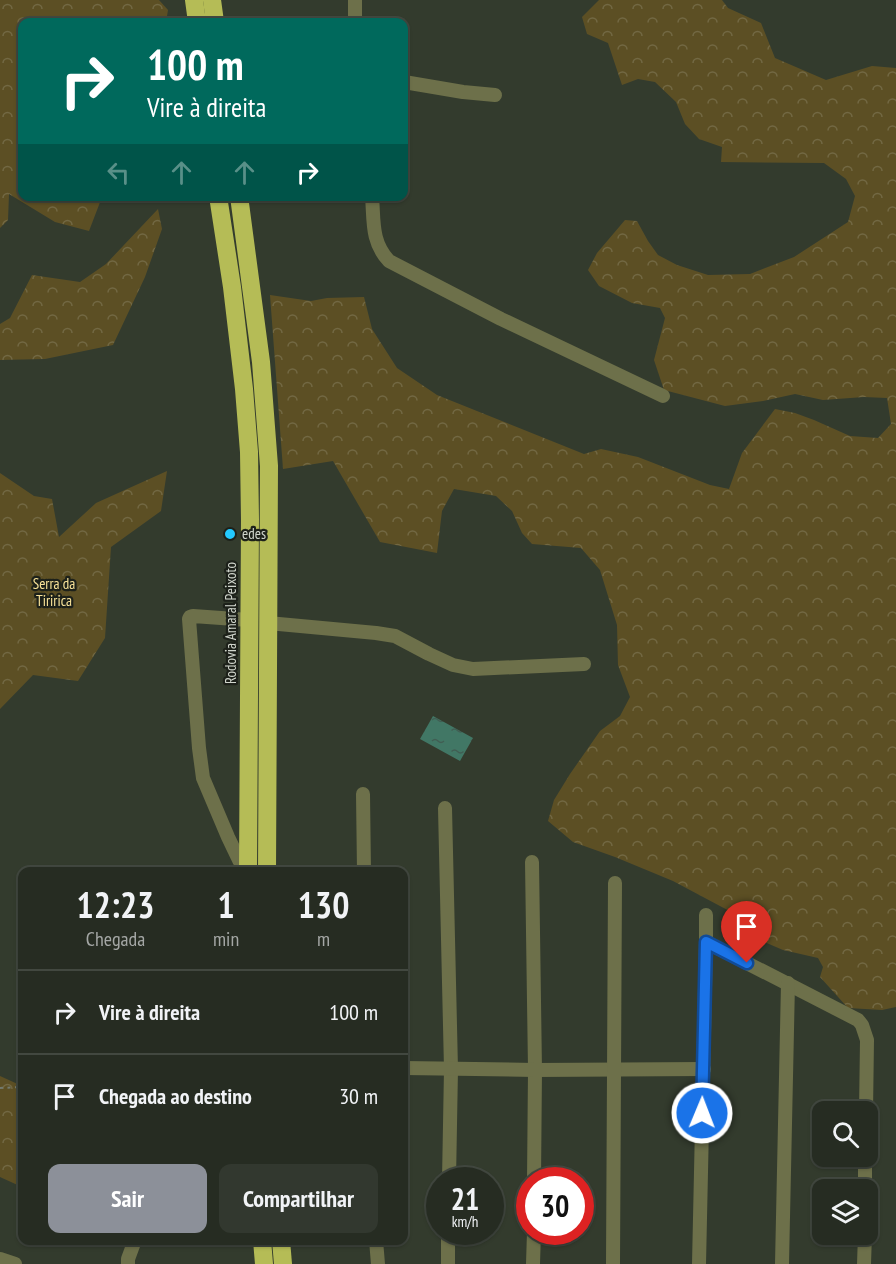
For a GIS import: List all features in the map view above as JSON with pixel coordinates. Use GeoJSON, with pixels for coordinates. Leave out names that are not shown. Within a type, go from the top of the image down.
{"type":"FeatureCollection","features":[{"type":"Feature","properties":{"kind":"highway"},"geometry":{"type":"LineString","coordinates":[[194,0],[196,18]]}},
{"type":"Feature","properties":{"kind":"highway"},"geometry":{"type":"LineString","coordinates":[[212,0],[214,18]]}},
{"type":"Feature","properties":{"kind":"highway","name":"Rodovia Amaral Peixoto"},"geometry":{"type":"LineString","coordinates":[[219,201],[232,287],[247,431],[250,520],[248,867]]}},
{"type":"Feature","properties":{"kind":"highway"},"geometry":{"type":"LineString","coordinates":[[240,201],[258,340],[268,455],[267,867]]}},
{"type":"Feature","properties":{"kind":"highway"},"geometry":{"type":"LineString","coordinates":[[262,1245],[264,1264]]}},
{"type":"Feature","properties":{"kind":"highway"},"geometry":{"type":"LineString","coordinates":[[281,1245],[283,1264]]}},
{"type":"Feature","properties":{"kind":"street"},"geometry":{"type":"LineString","coordinates":[[355,0],[355,18]]}},
{"type":"Feature","properties":{"kind":"street"},"geometry":{"type":"LineString","coordinates":[[408,83],[495,95]]}},
{"type":"Feature","properties":{"kind":"street"},"geometry":{"type":"LineString","coordinates":[[372,201],[377,245],[388,261],[663,396]]}},
{"type":"Feature","properties":{"kind":"street"},"geometry":{"type":"LineString","coordinates":[[244,867],[228,837],[203,778],[189,619],[194,615],[249,620]]}},
{"type":"Feature","properties":{"kind":"street"},"geometry":{"type":"LineString","coordinates":[[268,623],[394,636],[453,665],[473,669],[584,664]]}},
{"type":"Feature","properties":{"kind":"street"},"geometry":{"type":"LineString","coordinates":[[363,794],[363,867]]}},
{"type":"Feature","properties":{"kind":"street"},"geometry":{"type":"LineString","coordinates":[[445,808],[451,1069],[449,1167]]}},
{"type":"Feature","properties":{"kind":"street"},"geometry":{"type":"LineString","coordinates":[[228,837],[248,822]]}},
{"type":"Feature","properties":{"kind":"street"},"geometry":{"type":"LineString","coordinates":[[532,862],[534,1167]]}},
{"type":"Feature","properties":{"kind":"street"},"geometry":{"type":"LineString","coordinates":[[613,1264],[615,883]]}},
{"type":"Feature","properties":{"kind":"street"},"geometry":{"type":"LineString","coordinates":[[699,1264],[706,915]]}},
{"type":"Feature","properties":{"kind":"street"},"geometry":{"type":"LineString","coordinates":[[706,942],[849,1015],[862,1025],[867,1040],[866,1101]]}},
{"type":"Feature","properties":{"kind":"street"},"geometry":{"type":"LineString","coordinates":[[782,1264],[788,983]]}},
{"type":"Feature","properties":{"kind":"street"},"geometry":{"type":"LineString","coordinates":[[408,1068],[704,1069]]}},
{"type":"Feature","properties":{"kind":"street"},"geometry":{"type":"LineString","coordinates":[[127,1263],[133,1245]]}},
{"type":"Feature","properties":{"kind":"street"},"geometry":{"type":"LineString","coordinates":[[376,1245],[378,1264]]}},
{"type":"Feature","properties":{"kind":"street"},"geometry":{"type":"LineString","coordinates":[[448,1245],[448,1264]]}},
{"type":"Feature","properties":{"kind":"street"},"geometry":{"type":"LineString","coordinates":[[533,1264],[534,1245]]}},
{"type":"Feature","properties":{"kind":"street"},"geometry":{"type":"LineString","coordinates":[[864,1264],[865,1245]]}},
{"type":"Feature","properties":{"kind":"street"},"geometry":{"type":"LineString","coordinates":[[0,1258],[15,1264]]}},
{"type":"Feature","properties":{"kind":"path"},"geometry":{"type":"LineString","coordinates":[[0,1088],[18,1087]]}},
{"type":"Feature","properties":{"kind":"green space"},"geometry":{"type":"Polygon","coordinates":[[[0,0],[159,0],[168,10],[167,18],[18,18],[18,199],[9,194],[8,220],[0,228],[0,0]]]}},
{"type":"Feature","properties":{"kind":"green space"},"geometry":{"type":"Polygon","coordinates":[[[599,0],[722,0],[728,8],[761,23],[775,58],[826,80],[872,66],[896,68],[896,1007],[882,1010],[848,1008],[820,977],[823,967],[818,958],[783,950],[757,939],[750,922],[673,881],[573,842],[548,821],[554,800],[570,774],[600,731],[620,716],[630,697],[618,665],[617,625],[600,570],[581,548],[532,544],[522,533],[512,511],[496,496],[454,489],[442,511],[437,553],[380,542],[333,461],[283,469],[270,295],[311,301],[364,297],[372,329],[397,368],[437,395],[584,454],[601,449],[638,457],[710,485],[729,489],[742,453],[775,409],[795,413],[850,436],[878,438],[891,424],[887,398],[823,400],[795,394],[725,406],[664,390],[654,360],[665,318],[660,308],[632,303],[599,286],[588,270],[597,253],[625,220],[637,221],[658,255],[677,265],[708,275],[750,274],[794,257],[848,222],[855,196],[846,179],[824,163],[721,162],[722,147],[699,139],[685,124],[676,102],[655,82],[638,79],[622,85],[608,43],[587,34],[582,17],[599,0]]]}},
{"type":"Feature","properties":{"kind":"green space"},"geometry":{"type":"Polygon","coordinates":[[[20,201],[100,201],[89,231],[55,222],[20,201]]]}},
{"type":"Feature","properties":{"kind":"green space"},"geometry":{"type":"Polygon","coordinates":[[[158,209],[162,229],[145,277],[113,345],[45,359],[0,360],[0,324],[10,318],[32,275],[80,282],[106,264],[158,209]]]}},
{"type":"Feature","properties":{"kind":"green space","name":"Serra da Tiririca"},"geometry":{"type":"Polygon","coordinates":[[[167,471],[161,511],[111,547],[105,638],[78,681],[33,675],[0,709],[0,473],[34,496],[52,499],[59,537],[96,503],[167,471]]]}},
{"type":"Feature","properties":{"kind":"green space"},"geometry":{"type":"Polygon","coordinates":[[[0,1076],[18,1084],[18,1185],[0,1177],[0,1076]]]}},
{"type":"Feature","properties":{"kind":"water"},"geometry":{"type":"Polygon","coordinates":[[[433,716],[473,738],[460,761],[420,739],[433,716]]]}},
{"type":"Feature","properties":{"kind":"place","name":"edes"},"geometry":{"type":"Point","coordinates":[230,534]}},
{"type":"Feature","properties":{"kind":"route"},"geometry":{"type":"LineString","coordinates":[[702,1113],[706,942],[747,963]]}}]}
